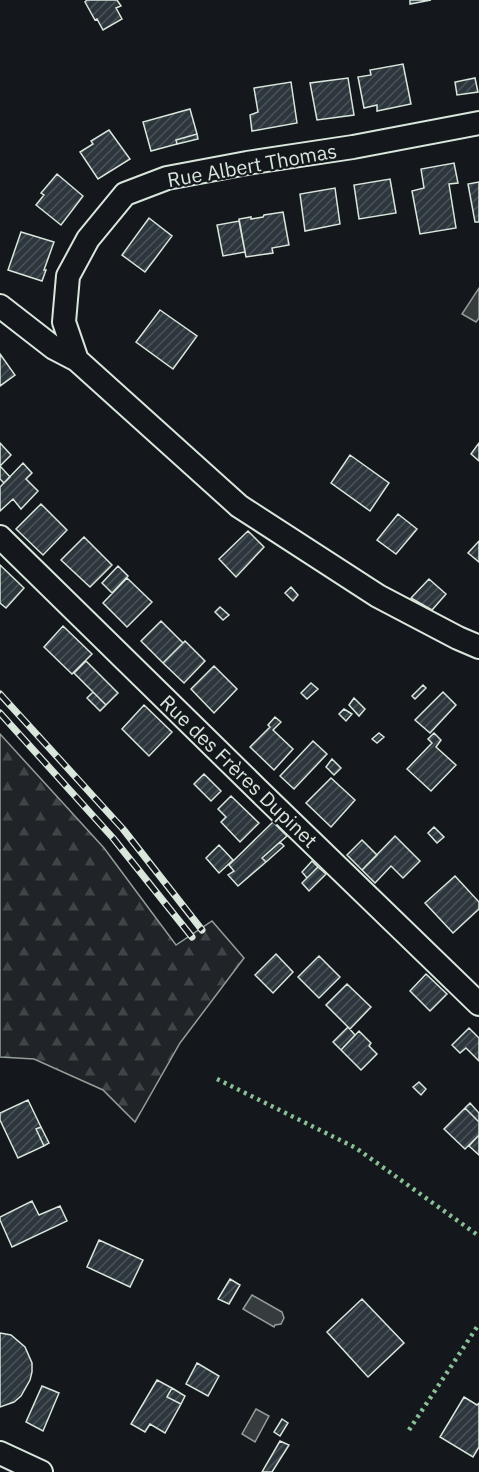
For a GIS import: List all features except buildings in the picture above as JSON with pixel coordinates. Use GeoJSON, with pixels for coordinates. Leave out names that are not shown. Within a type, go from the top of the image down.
{"type":"FeatureCollection","features":[{"type":"Feature","properties":{"kind":"street","name":"Rue Albert Thomas"},"geometry":{"type":"LineString","coordinates":[[77,360],[64,322],[68,276],[88,239],[125,194],[167,178],[479,123]]}},
{"type":"Feature","properties":{"kind":"street"},"geometry":{"type":"LineString","coordinates":[[0,306],[54,348],[77,360],[239,506],[378,596],[479,647]]}},
{"type":"Feature","properties":{"kind":"street","name":"Rue des Frères Dupinet"},"geometry":{"type":"LineString","coordinates":[[0,537],[479,1004]]}},
{"type":"Feature","properties":{"kind":"street"},"geometry":{"type":"LineString","coordinates":[[0,1453],[41,1472]]}},
{"type":"Feature","properties":{"kind":"green space"},"geometry":{"type":"Polygon","coordinates":[[[0,734],[104,848],[176,945],[212,921],[244,958],[180,1043],[135,1122],[103,1090],[34,1059],[0,1057],[0,734]]]}},
{"type":"Feature","properties":{"kind":"shaded area"},"geometry":{"type":"Polygon","coordinates":[[[479,288],[479,318],[476,322],[462,314],[479,288]]]}},
{"type":"Feature","properties":{"kind":"shaded area"},"geometry":{"type":"Polygon","coordinates":[[[252,1295],[282,1312],[284,1318],[281,1324],[274,1327],[243,1309],[252,1295]]]}},
{"type":"Feature","properties":{"kind":"shaded area"},"geometry":{"type":"Polygon","coordinates":[[[256,1409],[269,1416],[255,1442],[242,1434],[256,1409]]]}},
{"type":"Feature","properties":{"kind":"railway"},"geometry":{"type":"LineString","coordinates":[[0,694],[123,829],[202,930]]}},
{"type":"Feature","properties":{"kind":"railway"},"geometry":{"type":"LineString","coordinates":[[0,713],[113,838],[192,937]]}},
{"type":"Feature","properties":{"kind":"hedge"},"geometry":{"type":"LineString","coordinates":[[217,1079],[356,1148],[479,1236]]}},
{"type":"Feature","properties":{"kind":"hedge"},"geometry":{"type":"LineString","coordinates":[[409,1430],[479,1324]]}}]}
